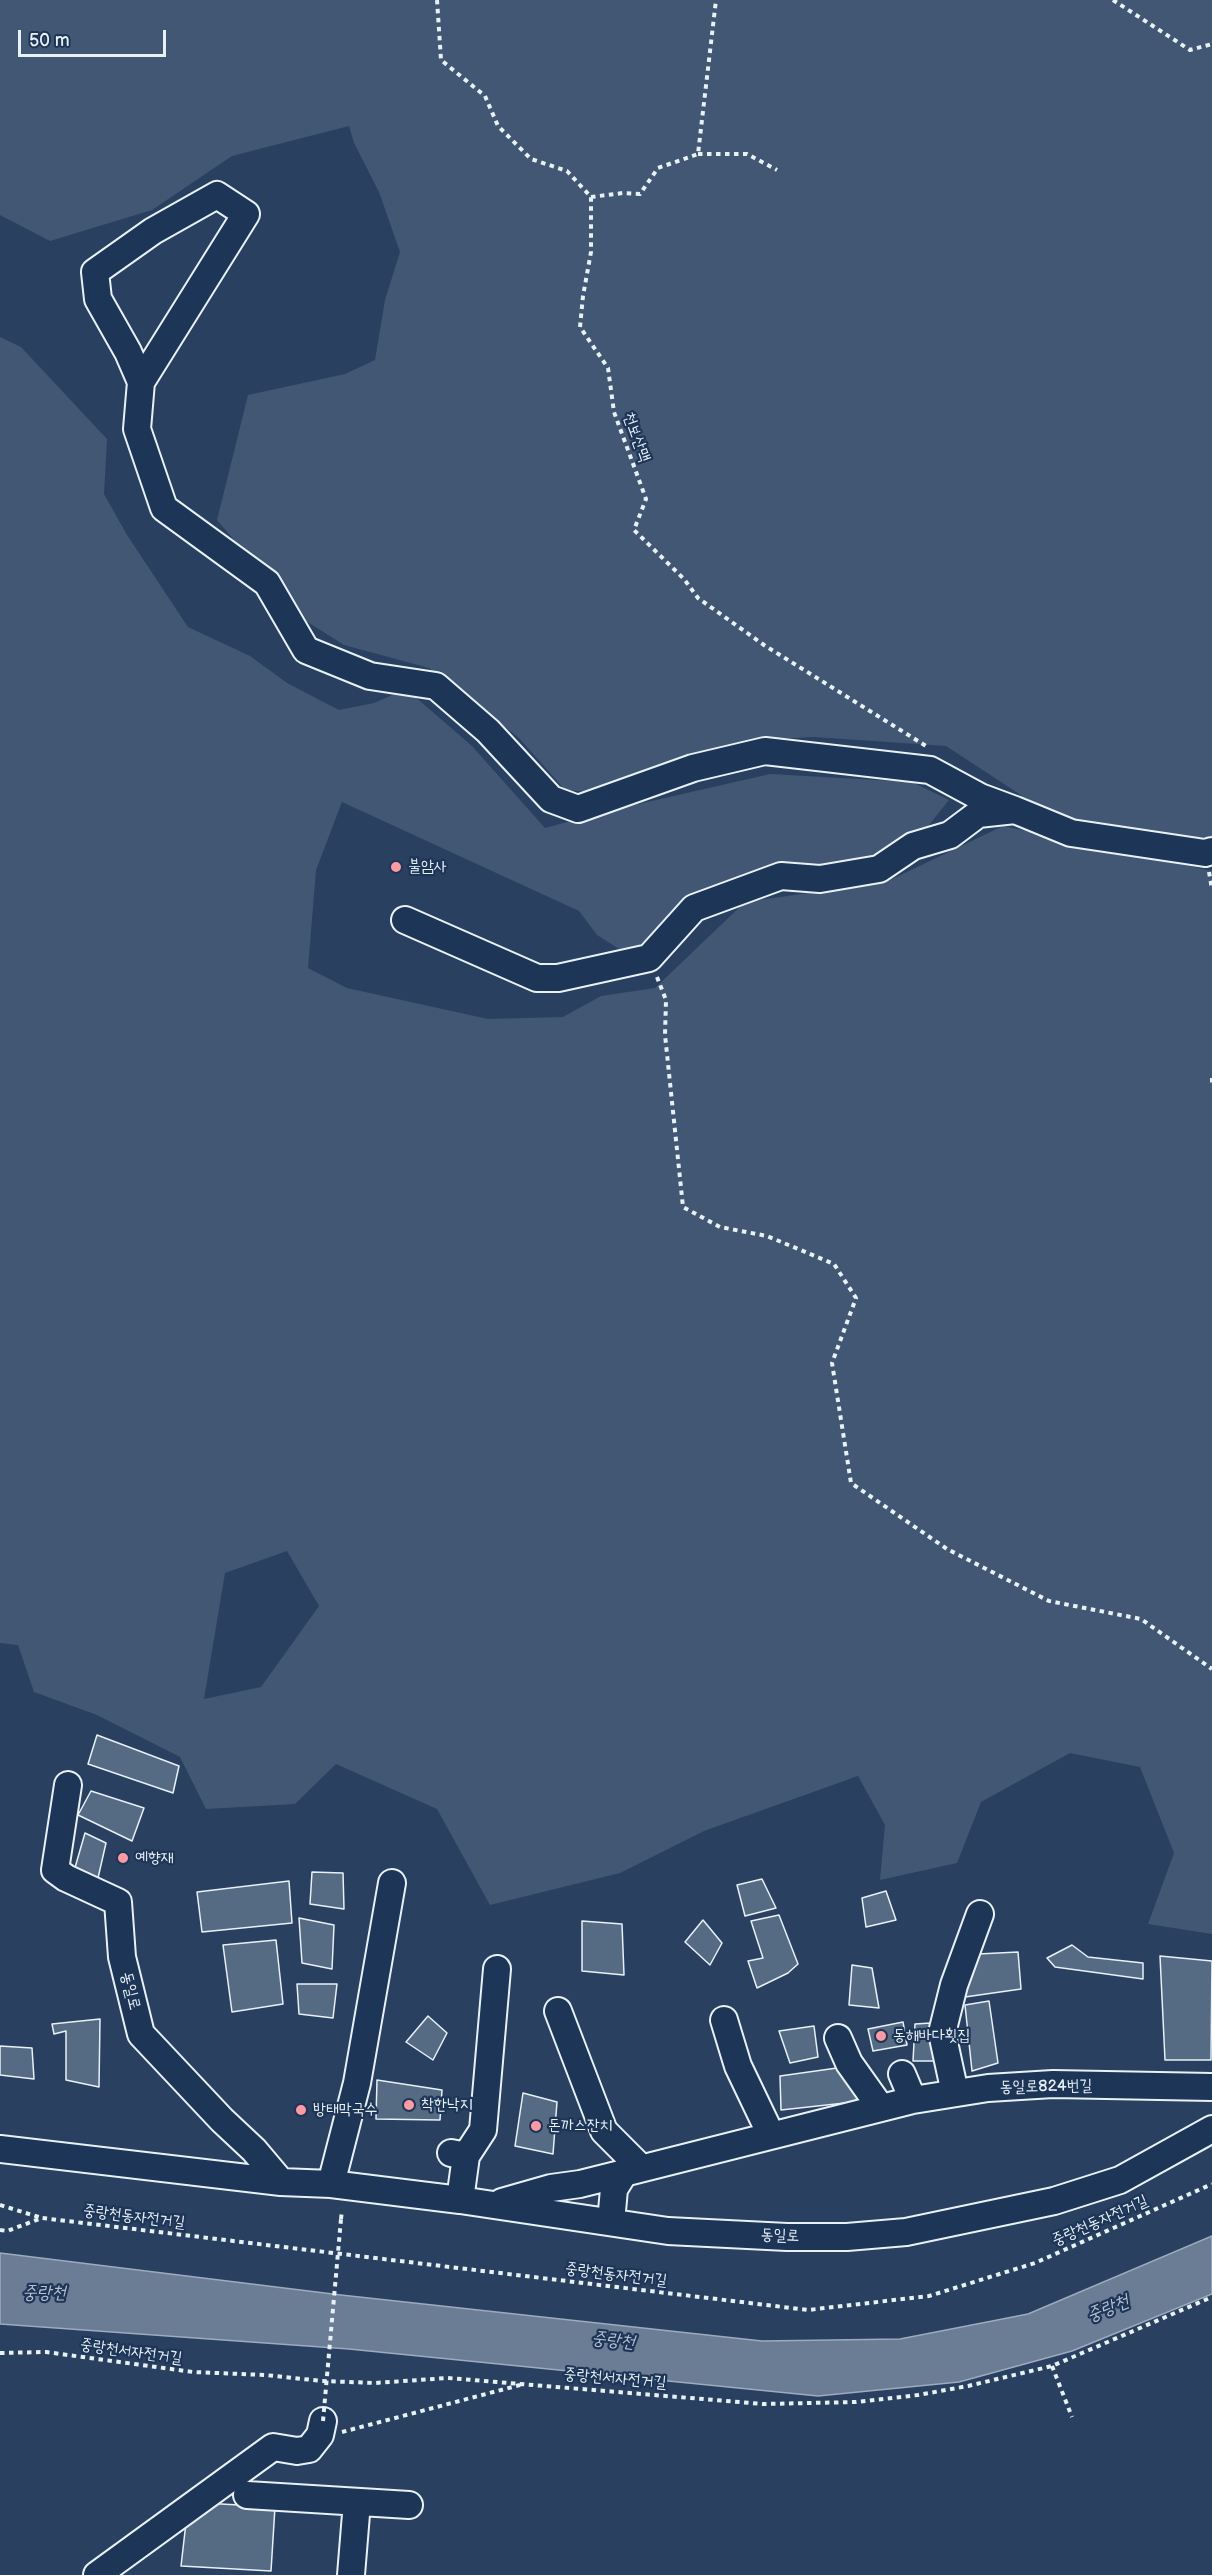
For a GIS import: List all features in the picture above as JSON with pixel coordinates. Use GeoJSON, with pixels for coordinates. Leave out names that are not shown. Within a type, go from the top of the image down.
{"type":"FeatureCollection","features":[{"type":"Feature","properties":{"kind":"street"},"geometry":{"type":"LineString","coordinates":[[141,382],[128,352],[98,299],[95,272],[153,231],[217,195],[246,214],[141,382],[137,429],[164,508],[267,583],[306,650],[370,676],[436,686],[488,731],[551,799],[578,809],[693,768],[765,751],[930,770],[980,797],[1071,833],[1205,853],[1212,851]]}},
{"type":"Feature","properties":{"kind":"street"},"geometry":{"type":"LineString","coordinates":[[405,920],[537,978],[558,978],[649,958],[694,908],[781,876],[820,879],[879,869],[913,846],[950,835],[978,814],[1015,810]]}},
{"type":"Feature","properties":{"kind":"street","name":"동일로"},"geometry":{"type":"LineString","coordinates":[[68,1785],[55,1870],[66,1878],[118,1902],[122,1958],[141,2034],[222,2120],[254,2150],[281,2182]]}},
{"type":"Feature","properties":{"kind":"street"},"geometry":{"type":"LineString","coordinates":[[331,2184],[357,2083],[392,1883]]}},
{"type":"Feature","properties":{"kind":"street"},"geometry":{"type":"LineString","coordinates":[[955,2093],[942,2033],[954,1985],[980,1914]]}},
{"type":"Feature","properties":{"kind":"street"},"geometry":{"type":"LineString","coordinates":[[460,2200],[458,2155],[483,2130],[497,1969]]}},
{"type":"Feature","properties":{"kind":"street"},"geometry":{"type":"LineString","coordinates":[[558,2011],[604,2131],[632,2171],[614,2189],[611,2222]]}},
{"type":"Feature","properties":{"kind":"street"},"geometry":{"type":"LineString","coordinates":[[724,2020],[738,2066],[771,2135]]}},
{"type":"Feature","properties":{"kind":"street"},"geometry":{"type":"LineString","coordinates":[[838,2038],[849,2063],[881,2108]]}},
{"type":"Feature","properties":{"kind":"street"},"geometry":{"type":"LineString","coordinates":[[902,2074],[914,2100]]}},
{"type":"Feature","properties":{"kind":"street","name":"동일로824번길"},"geometry":{"type":"LineString","coordinates":[[493,2205],[551,2188],[580,2184],[914,2100],[955,2093],[1053,2084],[1212,2087]]}},
{"type":"Feature","properties":{"kind":"street","name":"동일로"},"geometry":{"type":"LineString","coordinates":[[0,2149],[281,2182],[331,2184],[460,2200],[668,2231],[787,2237],[847,2237],[906,2232],[1054,2201],[1120,2180],[1212,2129]]}},
{"type":"Feature","properties":{"kind":"street"},"geometry":{"type":"LineString","coordinates":[[97,2575],[273,2447],[297,2451],[309,2449],[322,2428]]}},
{"type":"Feature","properties":{"kind":"street"},"geometry":{"type":"LineString","coordinates":[[247,2495],[409,2505]]}},
{"type":"Feature","properties":{"kind":"street"},"geometry":{"type":"LineString","coordinates":[[351,2575],[357,2502]]}},
{"type":"Feature","properties":{"kind":"path"},"geometry":{"type":"LineString","coordinates":[[437,0],[441,60],[485,96],[498,126],[531,159],[567,171],[591,197],[623,193],[640,194],[658,168],[698,154],[747,154],[777,170]]}},
{"type":"Feature","properties":{"kind":"path"},"geometry":{"type":"LineString","coordinates":[[698,154],[716,0]]}},
{"type":"Feature","properties":{"kind":"path"},"geometry":{"type":"LineString","coordinates":[[1113,0],[1190,50],[1212,44]]}},
{"type":"Feature","properties":{"kind":"path","name":"천보산맥"},"geometry":{"type":"LineString","coordinates":[[591,197],[591,252],[580,327],[608,368],[614,412],[646,499],[634,530],[684,579],[698,598],[764,645],[932,750]]}},
{"type":"Feature","properties":{"kind":"path"},"geometry":{"type":"LineString","coordinates":[[649,958],[666,1000],[665,1035],[683,1207],[720,1227],[767,1236],[834,1264],[856,1298],[832,1363],[851,1483],[947,1549],[1049,1601],[1141,1619],[1212,1669]]}},
{"type":"Feature","properties":{"kind":"path"},"geometry":{"type":"LineString","coordinates":[[1212,1078],[1212,1084]]}},
{"type":"Feature","properties":{"kind":"path","name":"중랑천동자전거길"},"geometry":{"type":"LineString","coordinates":[[0,2230],[7,2231],[42,2218],[808,2310],[929,2296],[1035,2263],[1212,2184]]}},
{"type":"Feature","properties":{"kind":"path"},"geometry":{"type":"LineString","coordinates":[[0,2205],[42,2218]]}},
{"type":"Feature","properties":{"kind":"path"},"geometry":{"type":"LineString","coordinates":[[342,2210],[322,2428],[354,2430],[523,2384]]}},
{"type":"Feature","properties":{"kind":"path","name":"중랑천서자전거길"},"geometry":{"type":"LineString","coordinates":[[0,2352],[46,2352],[193,2372],[265,2375],[322,2381],[375,2383],[448,2378],[763,2404],[855,2402],[918,2396],[1052,2366],[1212,2297]]}},
{"type":"Feature","properties":{"kind":"path"},"geometry":{"type":"LineString","coordinates":[[1052,2366],[1072,2417]]}},
{"type":"Feature","properties":{"kind":"shaded area"},"geometry":{"type":"Polygon","coordinates":[[[0,0],[1212,0],[1212,837],[1186,837],[1082,825],[1030,801],[946,746],[814,737],[750,740],[591,792],[565,790],[519,738],[429,668],[344,645],[298,616],[217,520],[248,395],[345,374],[375,360],[385,300],[400,252],[379,192],[354,143],[349,126],[232,156],[152,210],[50,241],[0,215],[0,0]]]}},
{"type":"Feature","properties":{"kind":"shaded area"},"geometry":{"type":"Polygon","coordinates":[[[0,337],[21,347],[107,439],[104,494],[127,535],[188,627],[250,656],[287,683],[339,710],[374,703],[406,689],[472,746],[545,828],[608,811],[770,774],[912,782],[949,800],[925,830],[875,859],[822,866],[775,866],[627,954],[597,935],[579,911],[342,802],[316,870],[308,968],[347,988],[488,1019],[563,1017],[601,996],[655,988],[745,902],[886,882],[1003,826],[1212,871],[1212,1934],[1148,1924],[1174,1853],[1140,1767],[1070,1753],[981,1802],[957,1863],[880,1880],[885,1825],[858,1776],[704,1831],[620,1873],[490,1905],[437,1809],[336,1764],[295,1804],[206,1809],[180,1757],[97,1715],[34,1692],[18,1645],[0,1643],[0,337]],[[287,1551],[225,1573],[204,1699],[261,1687],[319,1606],[287,1551]]]}},
{"type":"Feature","properties":{"kind":"water","name":"중랑천"},"geometry":{"type":"Polygon","coordinates":[[[1212,2236],[1212,2294],[1072,2351],[959,2382],[818,2396],[349,2349],[0,2324],[0,2253],[341,2295],[762,2341],[900,2339],[1028,2314],[1212,2236]]]}},
{"type":"Feature","properties":{"kind":"building"},"geometry":{"type":"Polygon","coordinates":[[[97,1735],[179,1766],[173,1793],[88,1764],[97,1735]]]}},
{"type":"Feature","properties":{"kind":"building"},"geometry":{"type":"Polygon","coordinates":[[[91,1791],[144,1808],[132,1841],[78,1815],[91,1791]]]}},
{"type":"Feature","properties":{"kind":"building"},"geometry":{"type":"Polygon","coordinates":[[[85,1833],[106,1843],[98,1878],[74,1871],[85,1833]]]}},
{"type":"Feature","properties":{"kind":"building"},"geometry":{"type":"Polygon","coordinates":[[[312,1872],[343,1873],[344,1909],[310,1904],[312,1872]]]}},
{"type":"Feature","properties":{"kind":"building"},"geometry":{"type":"Polygon","coordinates":[[[762,1879],[776,1908],[745,1916],[737,1885],[762,1879]]]}},
{"type":"Feature","properties":{"kind":"building"},"geometry":{"type":"Polygon","coordinates":[[[289,1881],[292,1923],[202,1932],[197,1892],[289,1881]]]}},
{"type":"Feature","properties":{"kind":"building"},"geometry":{"type":"Polygon","coordinates":[[[886,1891],[896,1920],[866,1927],[862,1898],[886,1891]]]}},
{"type":"Feature","properties":{"kind":"building"},"geometry":{"type":"Polygon","coordinates":[[[779,1915],[798,1964],[788,1973],[757,1988],[748,1961],[763,1958],[751,1921],[779,1915]]]}},
{"type":"Feature","properties":{"kind":"building"},"geometry":{"type":"Polygon","coordinates":[[[299,1918],[334,1925],[332,1969],[302,1963],[299,1918]]]}},
{"type":"Feature","properties":{"kind":"building"},"geometry":{"type":"Polygon","coordinates":[[[703,1920],[722,1943],[710,1965],[685,1942],[703,1920]]]}},
{"type":"Feature","properties":{"kind":"building"},"geometry":{"type":"Polygon","coordinates":[[[582,1921],[622,1924],[624,1975],[582,1971],[582,1921]]]}},
{"type":"Feature","properties":{"kind":"building"},"geometry":{"type":"Polygon","coordinates":[[[276,1940],[283,2004],[232,2012],[223,1945],[276,1940]]]}},
{"type":"Feature","properties":{"kind":"building"},"geometry":{"type":"Polygon","coordinates":[[[1072,1945],[1088,1957],[1143,1963],[1143,1979],[1055,1967],[1047,1958],[1072,1945]]]}},
{"type":"Feature","properties":{"kind":"building"},"geometry":{"type":"Polygon","coordinates":[[[1018,1952],[1021,1989],[965,1997],[978,1954],[1018,1952]]]}},
{"type":"Feature","properties":{"kind":"building"},"geometry":{"type":"Polygon","coordinates":[[[1160,1956],[1212,1961],[1211,2060],[1165,2060],[1160,1956]]]}},
{"type":"Feature","properties":{"kind":"building"},"geometry":{"type":"Polygon","coordinates":[[[852,1965],[872,1968],[879,2008],[849,2005],[852,1965]]]}},
{"type":"Feature","properties":{"kind":"building"},"geometry":{"type":"Polygon","coordinates":[[[297,1984],[337,1984],[333,2018],[299,2014],[297,1984]]]}},
{"type":"Feature","properties":{"kind":"building"},"geometry":{"type":"Polygon","coordinates":[[[989,2001],[998,2063],[972,2071],[965,2005],[989,2001]]]}},
{"type":"Feature","properties":{"kind":"building"},"geometry":{"type":"Polygon","coordinates":[[[428,2016],[447,2033],[433,2060],[406,2042],[428,2016]]]}},
{"type":"Feature","properties":{"kind":"building"},"geometry":{"type":"Polygon","coordinates":[[[100,2019],[99,2087],[66,2080],[66,2031],[54,2034],[52,2024],[100,2019]]]}},
{"type":"Feature","properties":{"kind":"building"},"geometry":{"type":"Polygon","coordinates":[[[903,2022],[907,2045],[873,2051],[868,2029],[903,2022]]]}},
{"type":"Feature","properties":{"kind":"building"},"geometry":{"type":"Polygon","coordinates":[[[931,2023],[938,2061],[913,2061],[915,2024],[931,2023]]]}},
{"type":"Feature","properties":{"kind":"building"},"geometry":{"type":"Polygon","coordinates":[[[814,2026],[818,2057],[790,2063],[779,2031],[814,2026]]]}},
{"type":"Feature","properties":{"kind":"building"},"geometry":{"type":"Polygon","coordinates":[[[0,2046],[32,2048],[34,2079],[0,2075],[0,2046]]]}},
{"type":"Feature","properties":{"kind":"building"},"geometry":{"type":"Polygon","coordinates":[[[837,2068],[863,2101],[781,2110],[780,2076],[837,2068]]]}},
{"type":"Feature","properties":{"kind":"building","name":"착한낙지"},"geometry":{"type":"Polygon","coordinates":[[[377,2080],[442,2090],[440,2120],[376,2119],[377,2080]]]}},
{"type":"Feature","properties":{"kind":"building"},"geometry":{"type":"Polygon","coordinates":[[[523,2093],[557,2102],[553,2154],[515,2146],[523,2093]]]}},
{"type":"Feature","properties":{"kind":"building"},"geometry":{"type":"Polygon","coordinates":[[[203,2503],[275,2507],[271,2571],[181,2566],[187,2514],[203,2503]]]}},
{"type":"Feature","properties":{"kind":"place","name":"불암사"},"geometry":{"type":"Point","coordinates":[396,867]}},
{"type":"Feature","properties":{"kind":"place","name":"예향재"},"geometry":{"type":"Point","coordinates":[123,1858]}},
{"type":"Feature","properties":{"kind":"place","name":"동해바다횟집"},"geometry":{"type":"Point","coordinates":[881,2036]}},
{"type":"Feature","properties":{"kind":"place","name":"착한낙지"},"geometry":{"type":"Point","coordinates":[409,2105]}},
{"type":"Feature","properties":{"kind":"place","name":"방태막국수"},"geometry":{"type":"Point","coordinates":[301,2110]}},
{"type":"Feature","properties":{"kind":"place","name":"돈까스잔치"},"geometry":{"type":"Point","coordinates":[536,2126]}}]}
